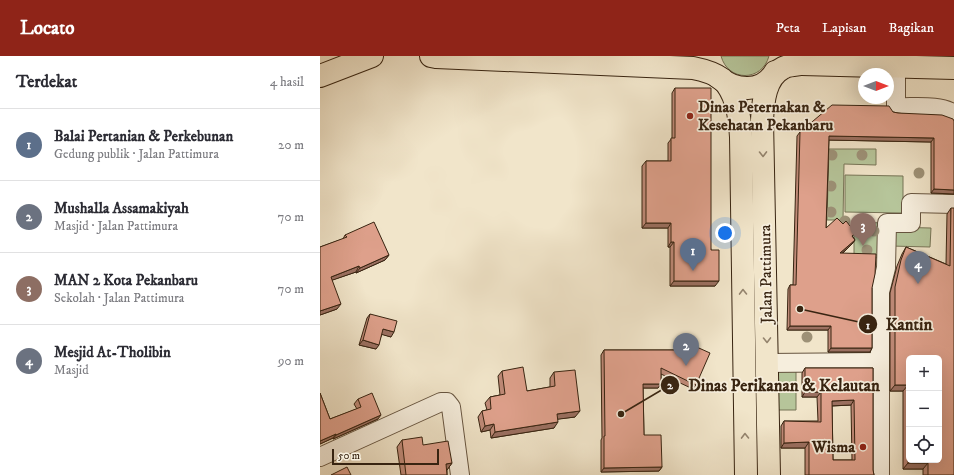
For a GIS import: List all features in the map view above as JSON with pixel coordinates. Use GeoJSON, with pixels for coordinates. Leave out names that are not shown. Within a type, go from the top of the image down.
{"type":"FeatureCollection","features":[{"type":"Feature","properties":{"kind":"main road"},"geometry":{"type":"LineString","coordinates":[[320,76],[372,56]]}},
{"type":"Feature","properties":{"kind":"main road"},"geometry":{"type":"LineString","coordinates":[[431,56],[693,68],[705,71],[736,88],[757,86],[767,81],[777,66],[782,68],[802,64],[954,68]]}},
{"type":"Feature","properties":{"kind":"main road","name":"Jalan Pattimura"},"geometry":{"type":"LineString","coordinates":[[709,56],[712,67],[730,90],[735,102],[740,123],[746,475]]}},
{"type":"Feature","properties":{"kind":"main road","name":"Jalan Pattimura"},"geometry":{"type":"LineString","coordinates":[[770,475],[762,120],[765,94],[777,66]]}},
{"type":"Feature","properties":{"kind":"street"},"geometry":{"type":"LineString","coordinates":[[896,67],[896,107],[942,109],[950,111],[954,114]]}},
{"type":"Feature","properties":{"kind":"street"},"geometry":{"type":"LineString","coordinates":[[880,475],[880,292],[886,268],[887,223],[911,223],[911,203],[954,204]]}},
{"type":"Feature","properties":{"kind":"street"},"geometry":{"type":"LineString","coordinates":[[767,363],[879,362]]}},
{"type":"Feature","properties":{"kind":"street"},"geometry":{"type":"LineString","coordinates":[[320,457],[441,402],[447,402],[451,407],[460,475]]}},
{"type":"Feature","properties":{"kind":"green space"},"geometry":{"type":"Polygon","coordinates":[[[721,56],[769,56],[765,65],[760,71],[745,76],[730,71],[725,65],[721,56]]]}},
{"type":"Feature","properties":{"kind":"green space"},"geometry":{"type":"Polygon","coordinates":[[[829,149],[876,149],[876,165],[844,164],[843,220],[827,220],[829,149]]]}},
{"type":"Feature","properties":{"kind":"green space"},"geometry":{"type":"Polygon","coordinates":[[[845,175],[903,176],[903,213],[845,212],[845,175]]]}},
{"type":"Feature","properties":{"kind":"green space"},"geometry":{"type":"Polygon","coordinates":[[[854,222],[884,223],[883,258],[854,257],[854,222]]]}},
{"type":"Feature","properties":{"kind":"green space"},"geometry":{"type":"Polygon","coordinates":[[[890,227],[931,228],[930,247],[890,246],[890,227]]]}},
{"type":"Feature","properties":{"kind":"green space"},"geometry":{"type":"Polygon","coordinates":[[[796,365],[796,410],[777,410],[776,366],[796,365]]]}},
{"type":"Feature","properties":{"kind":"building"},"geometry":{"type":"Polygon","coordinates":[[[675,88],[711,88],[711,250],[719,250],[719,281],[674,281],[674,242],[671,242],[671,223],[646,223],[646,161],[671,161],[671,138],[675,138],[675,88]]]}},
{"type":"Feature","properties":{"kind":"building"},"geometry":{"type":"Polygon","coordinates":[[[832,105],[889,106],[893,112],[942,115],[953,119],[954,121],[954,190],[934,189],[934,138],[829,136],[826,228],[837,218],[843,224],[846,221],[856,233],[852,236],[855,240],[840,253],[876,254],[875,274],[872,288],[872,348],[831,348],[831,326],[790,326],[790,285],[796,285],[800,132],[832,105]]]}},
{"type":"Feature","properties":{"kind":"building"},"geometry":{"type":"Polygon","coordinates":[[[951,208],[954,208],[954,475],[928,475],[928,463],[942,463],[942,355],[906,355],[906,385],[895,385],[895,287],[901,260],[906,247],[950,266],[951,208]]]}},
{"type":"Feature","properties":{"kind":"building"},"geometry":{"type":"Polygon","coordinates":[[[374,222],[389,255],[360,268],[359,266],[331,277],[341,304],[320,311],[320,247],[347,237],[345,235],[374,222]]]}},
{"type":"Feature","properties":{"kind":"building"},"geometry":{"type":"Polygon","coordinates":[[[370,314],[397,321],[394,332],[383,329],[379,345],[363,340],[370,314]]]}},
{"type":"Feature","properties":{"kind":"building"},"geometry":{"type":"Polygon","coordinates":[[[681,340],[710,353],[696,385],[661,368],[661,384],[643,384],[644,435],[661,435],[662,467],[604,468],[604,350],[677,350],[681,340]]]}},
{"type":"Feature","properties":{"kind":"building"},"geometry":{"type":"Polygon","coordinates":[[[523,367],[527,391],[555,386],[554,372],[575,370],[580,411],[557,414],[558,422],[495,432],[494,424],[485,426],[482,411],[491,409],[490,397],[505,394],[502,371],[523,367]]]}},
{"type":"Feature","properties":{"kind":"building"},"geometry":{"type":"Polygon","coordinates":[[[805,368],[873,368],[874,475],[809,475],[809,442],[784,443],[784,421],[821,422],[821,392],[805,392],[805,368]],[[854,400],[832,401],[833,460],[855,460],[854,400]]]}},
{"type":"Feature","properties":{"kind":"building"},"geometry":{"type":"Polygon","coordinates":[[[320,393],[330,419],[361,407],[358,399],[372,393],[381,415],[320,441],[320,393]]]}},
{"type":"Feature","properties":{"kind":"building"},"geometry":{"type":"Polygon","coordinates":[[[422,437],[423,445],[448,441],[452,463],[446,464],[447,475],[406,475],[402,440],[422,437]]]}},
{"type":"Feature","properties":{"kind":"building"},"geometry":{"type":"Polygon","coordinates":[[[347,467],[351,475],[331,475],[347,467]]]}},
{"type":"Feature","properties":{"kind":"place","name":"Dinas Peternakan & Kesehatan Pekanbaru"},"geometry":{"type":"Point","coordinates":[690,116]}},
{"type":"Feature","properties":{"kind":"place","name":"MAN 2 Kota Pekanbaru"},"geometry":{"type":"Point","coordinates":[863,246]}},
{"type":"Feature","properties":{"kind":"place","name":"Balai Pertanian & Perkebunan"},"geometry":{"type":"Point","coordinates":[693,271]}},
{"type":"Feature","properties":{"kind":"place","name":"Mesjid At-Tholibin"},"geometry":{"type":"Point","coordinates":[918,284]}},
{"type":"Feature","properties":{"kind":"place","name":"Kantin"},"geometry":{"type":"Point","coordinates":[800,309]}},
{"type":"Feature","properties":{"kind":"place","name":"Mushalla Assamakiyah"},"geometry":{"type":"Point","coordinates":[686,366]}},
{"type":"Feature","properties":{"kind":"place","name":"Dinas Perikanan & Kelautan"},"geometry":{"type":"Point","coordinates":[621,414]}},
{"type":"Feature","properties":{"kind":"place","name":"Wisma"},"geometry":{"type":"Point","coordinates":[863,447]}}]}
